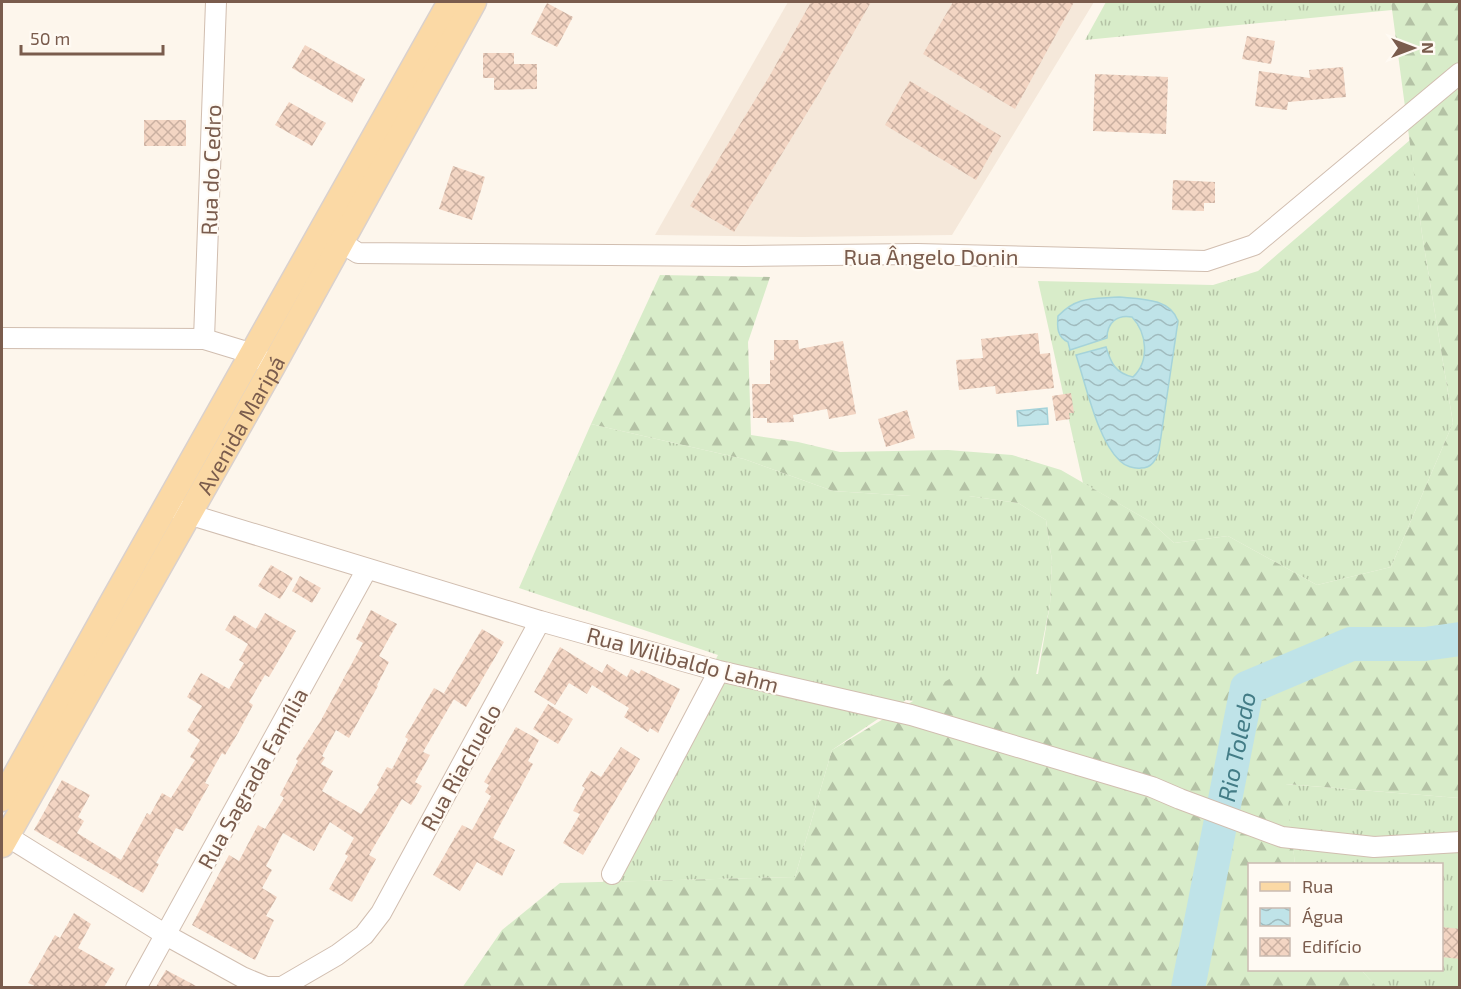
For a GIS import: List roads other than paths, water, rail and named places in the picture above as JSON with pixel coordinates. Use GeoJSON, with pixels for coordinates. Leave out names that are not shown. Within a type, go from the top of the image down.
{"type":"FeatureCollection","features":[{"type":"Feature","properties":{"kind":"main road","name":"Avenida Maripá"},"geometry":{"type":"LineString","coordinates":[[3,838],[178,509],[250,353],[320,230],[467,2]]}},
{"type":"Feature","properties":{"kind":"main road","name":"Avenida Maripá"},"geometry":{"type":"LineString","coordinates":[[2,798],[178,509],[273,366],[341,243],[467,2]]}},
{"type":"Feature","properties":{"kind":"street","name":"Rua do Cedro"},"geometry":{"type":"LineString","coordinates":[[204,339],[216,2]]}},
{"type":"Feature","properties":{"kind":"street","name":"Rua Ângelo Donin"},"geometry":{"type":"LineString","coordinates":[[320,230],[358,253],[744,256],[917,254],[1206,261],[1254,245],[1460,73]]}},
{"type":"Feature","properties":{"kind":"street"},"geometry":{"type":"LineString","coordinates":[[2,338],[204,339],[250,353],[273,366]]}},
{"type":"Feature","properties":{"kind":"street","name":"Rua Wilibaldo Lahm"},"geometry":{"type":"LineString","coordinates":[[178,509],[540,621],[719,671],[911,715],[1152,787],[1282,837],[1374,847],[1460,842]]}},
{"type":"Feature","properties":{"kind":"street","name":"Rua Sagrada Família"},"geometry":{"type":"LineString","coordinates":[[136,987],[367,569]]}},
{"type":"Feature","properties":{"kind":"street","name":"Rua Riachuelo"},"geometry":{"type":"LineString","coordinates":[[166,934],[242,977],[266,987],[282,987],[337,955],[364,935],[381,913],[540,621]]}},
{"type":"Feature","properties":{"kind":"street"},"geometry":{"type":"LineString","coordinates":[[612,874],[719,671]]}},
{"type":"Feature","properties":{"kind":"street"},"geometry":{"type":"LineString","coordinates":[[3,838],[166,934]]}},
{"type":"Feature","properties":{"kind":"water"},"geometry":{"type":"Polygon","coordinates":[[[1119,297],[1145,299],[1162,304],[1174,313],[1178,321],[1159,450],[1153,463],[1145,468],[1127,466],[1112,451],[1093,411],[1076,355],[1106,347],[1118,370],[1133,377],[1142,363],[1145,347],[1137,324],[1132,317],[1117,318],[1109,328],[1107,338],[1070,350],[1068,342],[1062,337],[1058,328],[1058,316],[1072,305],[1086,300],[1119,297]]]}},
{"type":"Feature","properties":{"kind":"water"},"geometry":{"type":"Polygon","coordinates":[[[1047,408],[1048,424],[1018,426],[1017,411],[1047,408]]]}},
{"type":"Feature","properties":{"kind":"waterway","name":"Rio Toledo"},"geometry":{"type":"LineString","coordinates":[[1188,988],[1247,688],[1351,644],[1425,644],[1460,639]]}}]}
